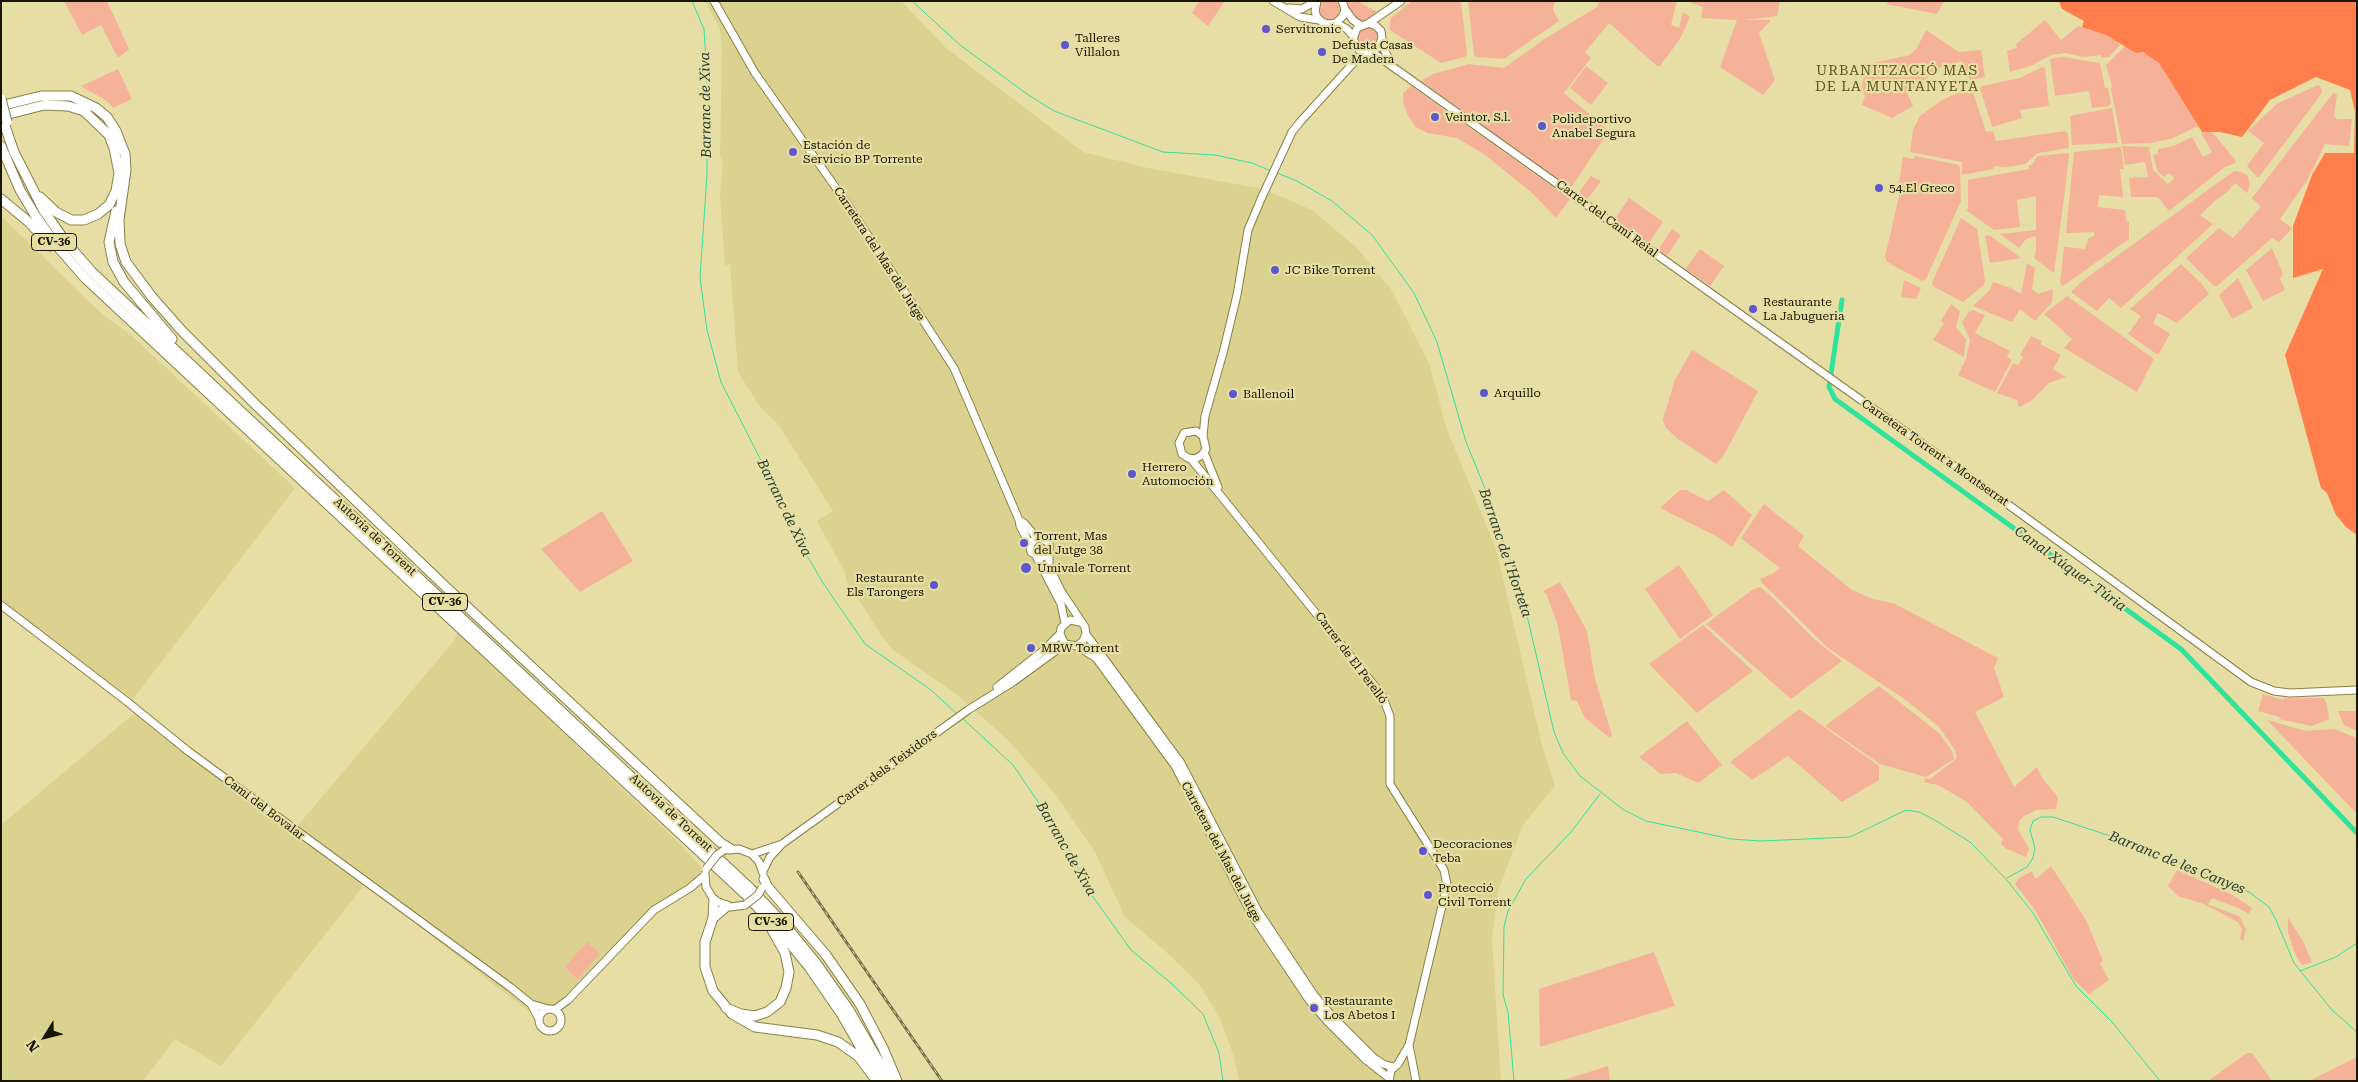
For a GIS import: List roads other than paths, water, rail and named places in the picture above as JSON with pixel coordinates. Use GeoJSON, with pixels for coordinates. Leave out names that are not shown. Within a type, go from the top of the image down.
{"type":"FeatureCollection","features":[{"type":"Feature","properties":{"kind":"highway"},"geometry":{"type":"LineString","coordinates":[[1,106],[41,96],[71,96],[96,108],[107,117],[116,131],[124,154],[126,170],[119,220],[120,244],[126,262],[152,297],[182,331],[448,590],[728,849]]}},
{"type":"Feature","properties":{"kind":"highway"},"geometry":{"type":"LineString","coordinates":[[1,99],[4,118],[33,185],[42,199],[56,212],[71,220],[84,220],[98,214],[109,205],[116,191],[118,164],[108,135],[84,111],[68,106],[44,106],[4,118]]}},
{"type":"Feature","properties":{"kind":"highway","name":"Autovia de Torrent"},"geometry":{"type":"LineString","coordinates":[[4,118],[14,152],[30,186],[65,241],[92,272],[751,889],[786,924],[849,1010],[890,1081]]}},
{"type":"Feature","properties":{"kind":"highway","name":"Autovia de Torrent"},"geometry":{"type":"LineString","coordinates":[[1,146],[20,190],[57,246],[85,278],[631,789],[696,847],[778,929],[842,1015],[880,1081]]}},
{"type":"Feature","properties":{"kind":"highway"},"geometry":{"type":"LineString","coordinates":[[126,170],[109,242],[113,262],[124,282],[157,324],[232,398],[244,415]]}},
{"type":"Feature","properties":{"kind":"highway"},"geometry":{"type":"LineString","coordinates":[[1,198],[30,223],[89,287],[116,313],[130,322]]}},
{"type":"Feature","properties":{"kind":"highway"},"geometry":{"type":"LineString","coordinates":[[631,789],[742,897],[774,932],[785,953],[788,972],[786,988],[780,1002],[768,1012],[755,1016],[741,1014],[726,1008]]}},
{"type":"Feature","properties":{"kind":"highway"},"geometry":{"type":"LineString","coordinates":[[763,879],[826,955],[860,1004],[883,1048],[897,1081]]}},
{"type":"Feature","properties":{"kind":"highway"},"geometry":{"type":"LineString","coordinates":[[711,896],[713,918],[705,942],[705,967],[713,991],[726,1008],[738,1019],[755,1028],[817,1035],[838,1042],[858,1056],[875,1081]]}},
{"type":"Feature","properties":{"kind":"highway"},"geometry":{"type":"LineString","coordinates":[[713,918],[728,906]]}},
{"type":"Feature","properties":{"kind":"street","name":"Carretera del Mas del Jutge"},"geometry":{"type":"LineString","coordinates":[[714,1],[755,73],[848,205],[955,370],[1020,526],[1030,545]]}},
{"type":"Feature","properties":{"kind":"street"},"geometry":{"type":"LineString","coordinates":[[1273,1],[1300,17],[1319,20],[1329,24],[1336,23],[1348,29],[1353,36],[1355,46],[1349,68]]}},
{"type":"Feature","properties":{"kind":"street"},"geometry":{"type":"LineString","coordinates":[[1284,7],[1302,9],[1317,1]]}},
{"type":"Feature","properties":{"kind":"street"},"geometry":{"type":"LineString","coordinates":[[1317,1],[1315,12],[1319,20]]}},
{"type":"Feature","properties":{"kind":"street"},"geometry":{"type":"LineString","coordinates":[[1342,1],[1353,20],[1360,25]]}},
{"type":"Feature","properties":{"kind":"street"},"geometry":{"type":"LineString","coordinates":[[1353,36],[1360,25],[1369,23],[1383,15],[1401,1]]}},
{"type":"Feature","properties":{"kind":"street"},"geometry":{"type":"LineString","coordinates":[[1336,23],[1343,16],[1345,9]]}},
{"type":"Feature","properties":{"kind":"street"},"geometry":{"type":"LineString","coordinates":[[1379,29],[1383,15]]}},
{"type":"Feature","properties":{"kind":"street"},"geometry":{"type":"LineString","coordinates":[[1369,23],[1379,29],[1382,35],[1382,50],[1392,66]]}},
{"type":"Feature","properties":{"kind":"street"},"geometry":{"type":"LineString","coordinates":[[1205,416],[1191,431],[1181,436],[1178,446],[1182,454],[1191,459],[1199,457],[1204,452],[1206,445],[1203,436],[1205,416],[1237,295],[1248,230],[1285,146],[1300,122],[1349,68],[1382,43]]}},
{"type":"Feature","properties":{"kind":"street"},"geometry":{"type":"LineString","coordinates":[[1355,46],[1370,52]]}},
{"type":"Feature","properties":{"kind":"street","name":"Carrer del Camí Reial"},"geometry":{"type":"LineString","coordinates":[[1370,52],[1823,373]]}},
{"type":"Feature","properties":{"kind":"street","name":"Carretera Torrent a Montserrat"},"geometry":{"type":"LineString","coordinates":[[1823,373],[2251,682],[2274,691],[2290,693],[2357,690]]}},
{"type":"Feature","properties":{"kind":"street"},"geometry":{"type":"LineString","coordinates":[[1191,431],[1203,436]]}},
{"type":"Feature","properties":{"kind":"street","name":"Carrer de El Perelló"},"geometry":{"type":"LineString","coordinates":[[1204,452],[1211,475],[1221,494]]}},
{"type":"Feature","properties":{"kind":"street","name":"Carrer de El Perelló"},"geometry":{"type":"LineString","coordinates":[[1191,459],[1346,649],[1382,695],[1388,706],[1390,716],[1390,784],[1440,863],[1447,885],[1409,1045]]}},
{"type":"Feature","properties":{"kind":"street","name":"Carretera del Mas del Jutge"},"geometry":{"type":"LineString","coordinates":[[1019,520],[1037,538]]}},
{"type":"Feature","properties":{"kind":"street"},"geometry":{"type":"LineString","coordinates":[[1037,538],[1044,538],[1049,543],[1050,549],[1048,554],[1053,574],[1084,627],[1086,634],[1084,641],[1078,646],[1066,644],[1060,634],[1065,623],[1061,604],[1037,558],[1031,552],[1030,545],[1037,538]]}},
{"type":"Feature","properties":{"kind":"street"},"geometry":{"type":"LineString","coordinates":[[1037,558],[1048,554]]}},
{"type":"Feature","properties":{"kind":"street","name":"Camí del Bovalar"},"geometry":{"type":"LineString","coordinates":[[1,605],[188,751],[338,863],[378,889],[531,1004],[551,1010]]}},
{"type":"Feature","properties":{"kind":"street"},"geometry":{"type":"LineString","coordinates":[[1065,623],[1075,620],[1080,622]]}},
{"type":"Feature","properties":{"kind":"street","name":"Carrer dels Teixidors"},"geometry":{"type":"LineString","coordinates":[[992,693],[1016,670],[1044,650],[1060,634]]}},
{"type":"Feature","properties":{"kind":"street","name":"Carretera del Mas del Jutge"},"geometry":{"type":"LineString","coordinates":[[1086,634],[1181,762],[1258,911],[1314,995],[1374,1058],[1383,1064],[1408,1064],[1412,1067]]}},
{"type":"Feature","properties":{"kind":"street","name":"Carrer dels Teixidors"},"geometry":{"type":"LineString","coordinates":[[763,879],[770,857],[782,844],[992,693],[1013,682],[1066,644]]}},
{"type":"Feature","properties":{"kind":"street","name":"Carretera del Mas del Jutge"},"geometry":{"type":"LineString","coordinates":[[1078,646],[1096,658],[1175,766],[1252,915],[1309,1000],[1366,1060],[1389,1079]]}},
{"type":"Feature","properties":{"kind":"street","name":"Carrer dels Teixidors"},"geometry":{"type":"LineString","coordinates":[[752,854],[782,844]]}},
{"type":"Feature","properties":{"kind":"street"},"geometry":{"type":"LineString","coordinates":[[568,1000],[561,1016],[560,1026],[551,1031],[542,1027],[539,1019],[542,1013],[568,1000],[645,918],[677,894],[690,888],[705,872],[716,854],[728,849],[739,849],[752,854],[759,862],[763,879],[758,895],[745,905],[728,906],[711,896],[690,888]]}},
{"type":"Feature","properties":{"kind":"street"},"geometry":{"type":"LineString","coordinates":[[705,872],[711,896]]}},
{"type":"Feature","properties":{"kind":"street","name":"Camí del Bovalar"},"geometry":{"type":"LineString","coordinates":[[531,1004],[539,1019]]}},
{"type":"Feature","properties":{"kind":"street"},"geometry":{"type":"LineString","coordinates":[[551,1010],[561,1016]]}},
{"type":"Feature","properties":{"kind":"street"},"geometry":{"type":"LineString","coordinates":[[1389,1079],[1409,1045]]}},
{"type":"Feature","properties":{"kind":"street"},"geometry":{"type":"LineString","coordinates":[[1409,1045],[1416,1081]]}},
{"type":"Feature","properties":{"kind":"waterway","name":"Barranc de Xiva"},"geometry":{"type":"LineString","coordinates":[[692,1],[704,29],[707,75],[707,175],[700,278],[707,330],[721,382],[774,486],[791,528],[823,583],[865,644],[931,690],[958,715]]}},
{"type":"Feature","properties":{"kind":"waterway","name":"Barranc de l'Horteta"},"geometry":{"type":"LineString","coordinates":[[912,1],[960,45],[1027,94],[1054,111],[1163,152],[1215,155],[1252,163],[1271,171]]}},
{"type":"Feature","properties":{"kind":"waterway","name":"Barranc de l'Horteta"},"geometry":{"type":"LineString","coordinates":[[1277,173],[1297,181],[1332,201],[1372,235],[1414,293],[1437,342],[1466,442],[1486,491],[1523,598],[1554,732],[1563,753],[1580,776],[1624,810],[1646,821],[1731,839],[1761,841],[1850,837],[1906,810],[1919,812],[1933,819],[1970,842],[2006,879],[2033,913],[2076,986],[2112,1022],[2160,1081]]}},
{"type":"Feature","properties":{"kind":"waterway","name":"Canal Xúquer-Túria"},"geometry":{"type":"LineString","coordinates":[[1842,300],[1829,387],[1835,399],[2181,649],[2357,833]]}},
{"type":"Feature","properties":{"kind":"waterway","name":"Barranc de Xiva"},"geometry":{"type":"LineString","coordinates":[[961,717],[1013,765],[1062,837],[1091,894],[1131,950],[1172,984],[1203,1014],[1219,1053],[1223,1081]]}},
{"type":"Feature","properties":{"kind":"waterway"},"geometry":{"type":"LineString","coordinates":[[1514,1081],[1508,1012],[1503,995],[1504,927],[1508,911],[1526,879],[1571,832],[1600,794]]}},
{"type":"Feature","properties":{"kind":"waterway","name":"Barranc de les Canyes"},"geometry":{"type":"LineString","coordinates":[[2007,878],[2027,867],[2033,858],[2035,848],[2030,830],[2033,821],[2041,817],[2053,817],[2134,844],[2249,892],[2269,907],[2294,963],[2332,1010],[2357,1032]]}},
{"type":"Feature","properties":{"kind":"waterway"},"geometry":{"type":"LineString","coordinates":[[2300,971],[2336,957],[2357,943]]}},
{"type":"Feature","properties":{"kind":"railway"},"geometry":{"type":"LineString","coordinates":[[798,872],[942,1081]]}},
{"type":"Feature","properties":{"kind":"place","name":"Servitronic"},"geometry":{"type":"Point","coordinates":[1266,29]}},
{"type":"Feature","properties":{"kind":"place","name":"Talleres Villalon"},"geometry":{"type":"Point","coordinates":[1065,45]}},
{"type":"Feature","properties":{"kind":"place","name":"Defusta Casas De Madera"},"geometry":{"type":"Point","coordinates":[1322,52]}},
{"type":"Feature","properties":{"kind":"place","name":"Veintor, S.l."},"geometry":{"type":"Point","coordinates":[1435,117]}},
{"type":"Feature","properties":{"kind":"place","name":"Polideportivo Anabel Segura"},"geometry":{"type":"Point","coordinates":[1542,126]}},
{"type":"Feature","properties":{"kind":"place","name":"Estación de Servicio BP Torrente"},"geometry":{"type":"Point","coordinates":[793,152]}},
{"type":"Feature","properties":{"kind":"place","name":"54.El Greco"},"geometry":{"type":"Point","coordinates":[1879,188]}},
{"type":"Feature","properties":{"kind":"place","name":"JC Bike Torrent"},"geometry":{"type":"Point","coordinates":[1275,270]}},
{"type":"Feature","properties":{"kind":"place","name":"Restaurante La Jabugueria"},"geometry":{"type":"Point","coordinates":[1753,309]}},
{"type":"Feature","properties":{"kind":"place","name":"Arquillo"},"geometry":{"type":"Point","coordinates":[1484,393]}},
{"type":"Feature","properties":{"kind":"place","name":"Ballenoil"},"geometry":{"type":"Point","coordinates":[1233,394]}},
{"type":"Feature","properties":{"kind":"place","name":"Herrero Automoción"},"geometry":{"type":"Point","coordinates":[1132,474]}},
{"type":"Feature","properties":{"kind":"place","name":"Torrent, Mas del Jutge 38"},"geometry":{"type":"Point","coordinates":[1024,543]}},
{"type":"Feature","properties":{"kind":"place","name":"Umivale Torrent"},"geometry":{"type":"Point","coordinates":[1026,568]}},
{"type":"Feature","properties":{"kind":"place","name":"Restaurante Els Tarongers"},"geometry":{"type":"Point","coordinates":[934,585]}},
{"type":"Feature","properties":{"kind":"place","name":"MRW Torrent"},"geometry":{"type":"Point","coordinates":[1031,648]}},
{"type":"Feature","properties":{"kind":"place","name":"Decoraciones Teba"},"geometry":{"type":"Point","coordinates":[1423,851]}},
{"type":"Feature","properties":{"kind":"place","name":"Protecció Civil Torrent"},"geometry":{"type":"Point","coordinates":[1428,895]}},
{"type":"Feature","properties":{"kind":"place","name":"Restaurante Los Abetos I"},"geometry":{"type":"Point","coordinates":[1314,1008]}},
{"type":"Feature","properties":{"kind":"district","name":"URBANITZACIÓ MAS DE LA MUNTANYETA"},"geometry":{"type":"Point","coordinates":[1897,79]}}]}
